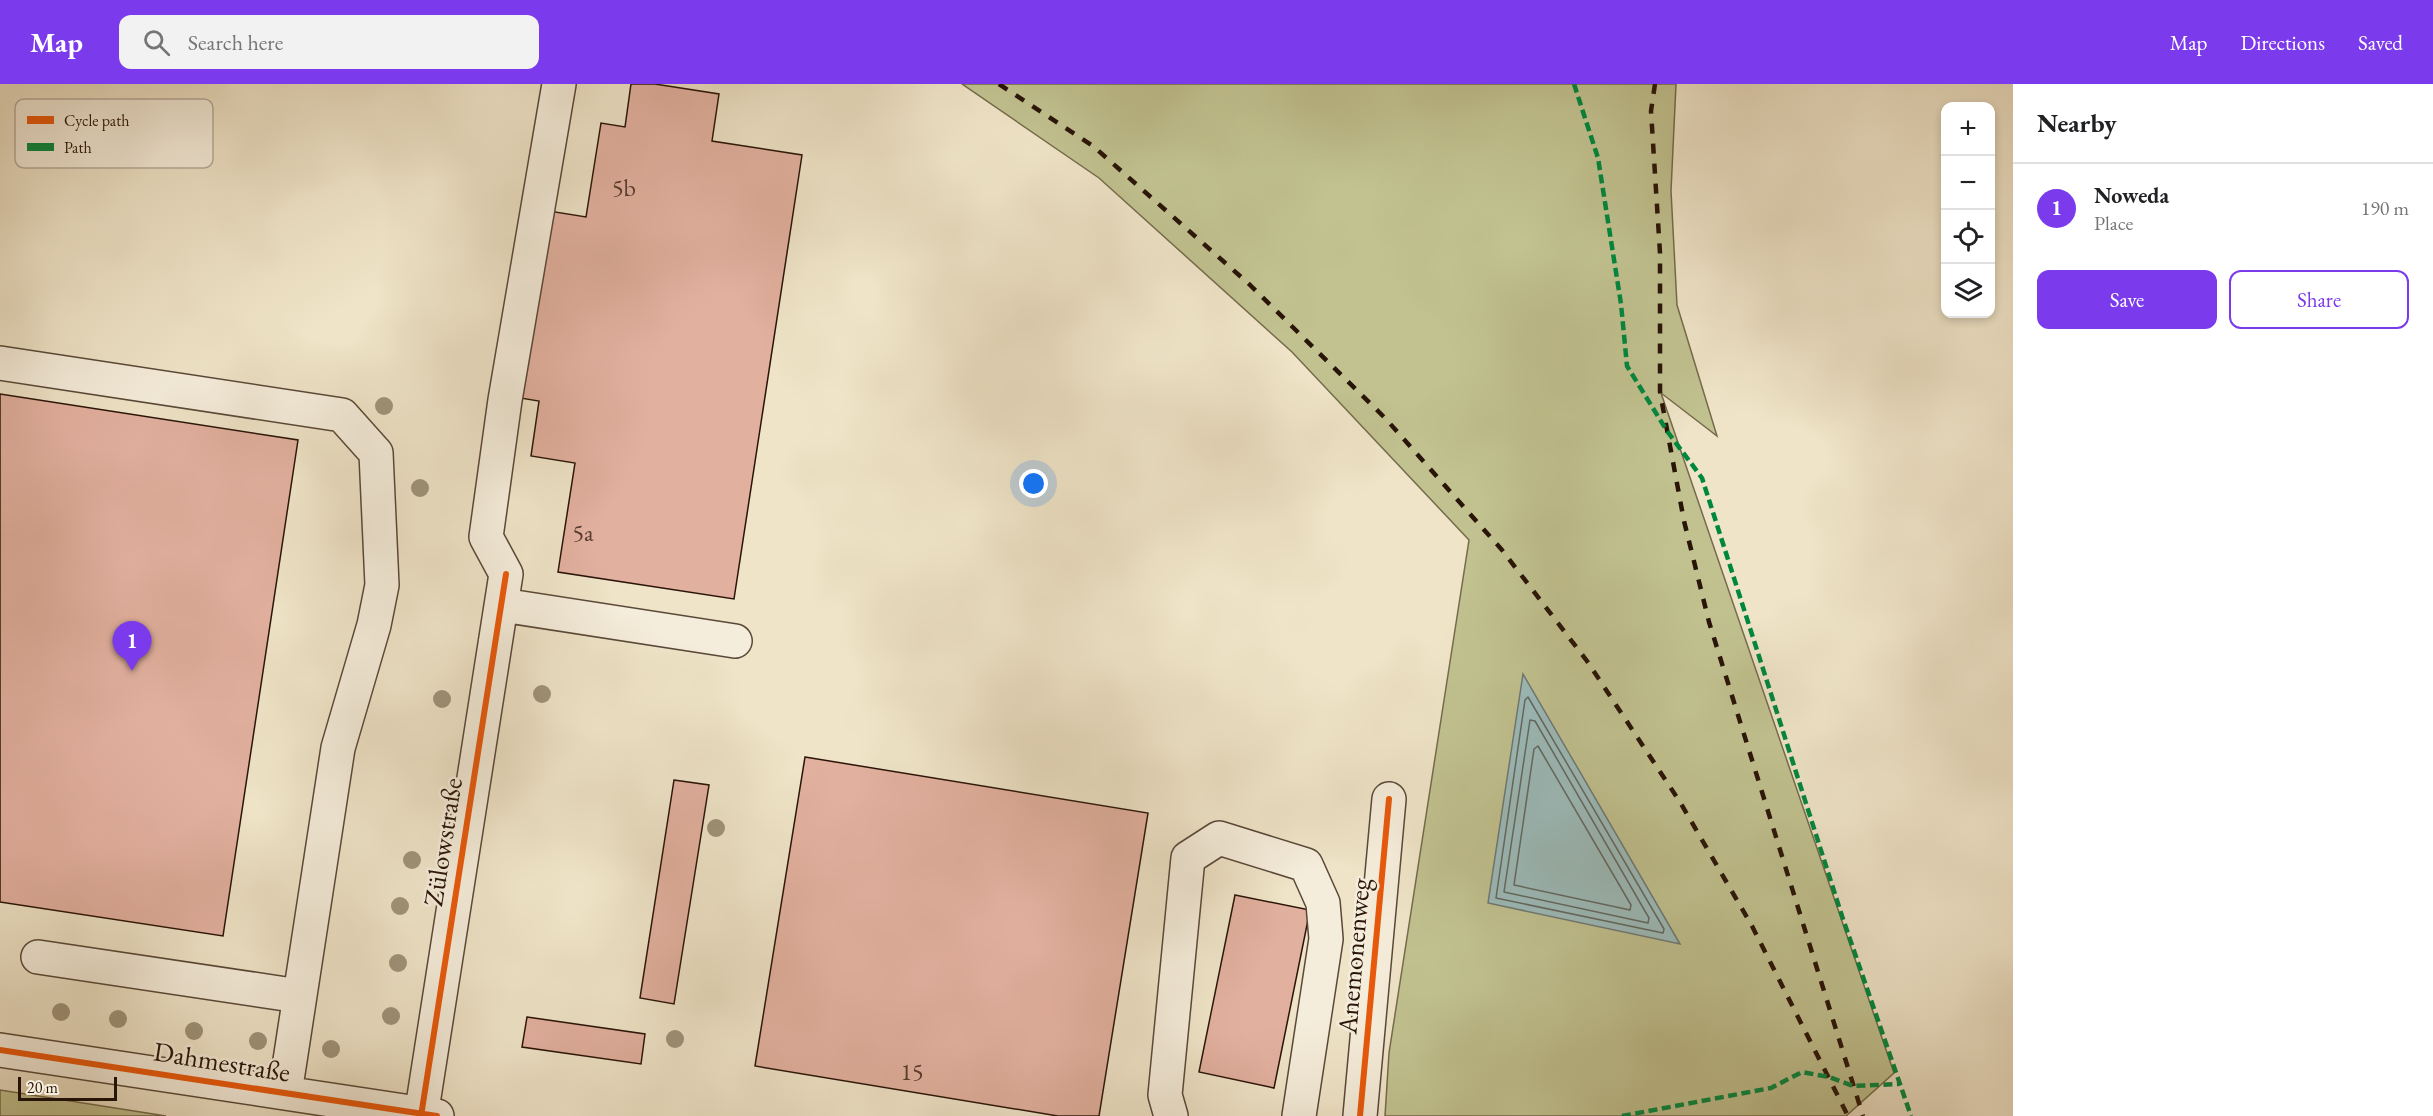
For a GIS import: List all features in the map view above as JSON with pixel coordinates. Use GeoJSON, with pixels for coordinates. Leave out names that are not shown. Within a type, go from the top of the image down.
{"type":"FeatureCollection","features":[{"type":"Feature","properties":{"kind":"street"},"geometry":{"type":"LineString","coordinates":[[559,84],[505,400],[486,537],[504,590],[735,641]]}},
{"type":"Feature","properties":{"kind":"street"},"geometry":{"type":"LineString","coordinates":[[0,363],[342,415],[376,453],[382,585],[374,625],[338,748],[285,1093]]}},
{"type":"Feature","properties":{"kind":"street","name":"Zülowstraße"},"geometry":{"type":"LineString","coordinates":[[426,1115],[504,590]]}},
{"type":"Feature","properties":{"kind":"street","name":"Anemonenweg"},"geometry":{"type":"LineString","coordinates":[[1360,1116],[1389,799]]}},
{"type":"Feature","properties":{"kind":"street"},"geometry":{"type":"LineString","coordinates":[[1171,1116],[1165,1095],[1188,858],[1219,838],[1306,866],[1323,903],[1326,939],[1299,1116]]}},
{"type":"Feature","properties":{"kind":"street"},"geometry":{"type":"LineString","coordinates":[[38,957],[299,996]]}},
{"type":"Feature","properties":{"kind":"street","name":"Dahmestraße"},"geometry":{"type":"LineString","coordinates":[[0,1050],[426,1115]]}},
{"type":"Feature","properties":{"kind":"green space"},"geometry":{"type":"Polygon","coordinates":[[[962,84],[1676,84],[1671,191],[1677,305],[1717,436],[1661,393],[1894,1073],[1846,1116],[1385,1116],[1389,1053],[1469,540],[1292,352],[1099,178],[962,84]]]}},
{"type":"Feature","properties":{"kind":"green space"},"geometry":{"type":"Polygon","coordinates":[[[0,1090],[166,1116],[0,1116],[0,1090]]]}},
{"type":"Feature","properties":{"kind":"water"},"geometry":{"type":"Polygon","coordinates":[[[1523,674],[1680,944],[1488,903],[1523,674]]]}},
{"type":"Feature","properties":{"kind":"building"},"geometry":{"type":"Polygon","coordinates":[[[631,84],[655,84],[719,94],[712,141],[802,155],[734,599],[558,572],[575,463],[531,456],[539,401],[514,397],[543,210],[586,217],[601,123],[625,127],[631,84]]]}},
{"type":"Feature","properties":{"kind":"building"},"geometry":{"type":"Polygon","coordinates":[[[0,394],[298,440],[223,936],[0,902],[0,394]]]}},
{"type":"Feature","properties":{"kind":"building"},"geometry":{"type":"Polygon","coordinates":[[[805,757],[1148,813],[1099,1116],[1058,1116],[755,1066],[805,757]]]}},
{"type":"Feature","properties":{"kind":"building"},"geometry":{"type":"Polygon","coordinates":[[[674,780],[709,785],[674,1004],[640,998],[674,780]]]}},
{"type":"Feature","properties":{"kind":"building"},"geometry":{"type":"Polygon","coordinates":[[[1235,895],[1310,910],[1274,1088],[1199,1072],[1235,895]]]}},
{"type":"Feature","properties":{"kind":"building"},"geometry":{"type":"Polygon","coordinates":[[[527,1017],[645,1034],[641,1064],[522,1047],[527,1017]]]}},
{"type":"Feature","properties":{"kind":"railway"},"geometry":{"type":"LineString","coordinates":[[999,84],[1093,146],[1249,284],[1385,418],[1502,550],[1587,661],[1680,802],[1752,926],[1848,1116]]}},
{"type":"Feature","properties":{"kind":"railway"},"geometry":{"type":"LineString","coordinates":[[1655,84],[1651,111],[1660,253],[1660,392],[1684,521],[1709,622],[1863,1116]]}},
{"type":"Feature","properties":{"kind":"marked path"},"geometry":{"type":"LineString","coordinates":[[1574,84],[1598,158],[1621,304],[1627,366],[1667,431],[1702,478],[1842,916],[1911,1116]]}},
{"type":"Feature","properties":{"kind":"marked path"},"geometry":{"type":"LineString","coordinates":[[1622,1116],[1771,1088],[1802,1072],[1829,1077],[1853,1086],[1899,1084]]}},
{"type":"Feature","properties":{"kind":"cycle path"},"geometry":{"type":"LineString","coordinates":[[421,1116],[506,574]]}},
{"type":"Feature","properties":{"kind":"cycle path"},"geometry":{"type":"LineString","coordinates":[[1360,1116],[1389,799]]}},
{"type":"Feature","properties":{"kind":"cycle path"},"geometry":{"type":"LineString","coordinates":[[0,1050],[437,1116]]}},
{"type":"Feature","properties":{"kind":"place","name":"Noweda"},"geometry":{"type":"Point","coordinates":[132,671]}}]}
